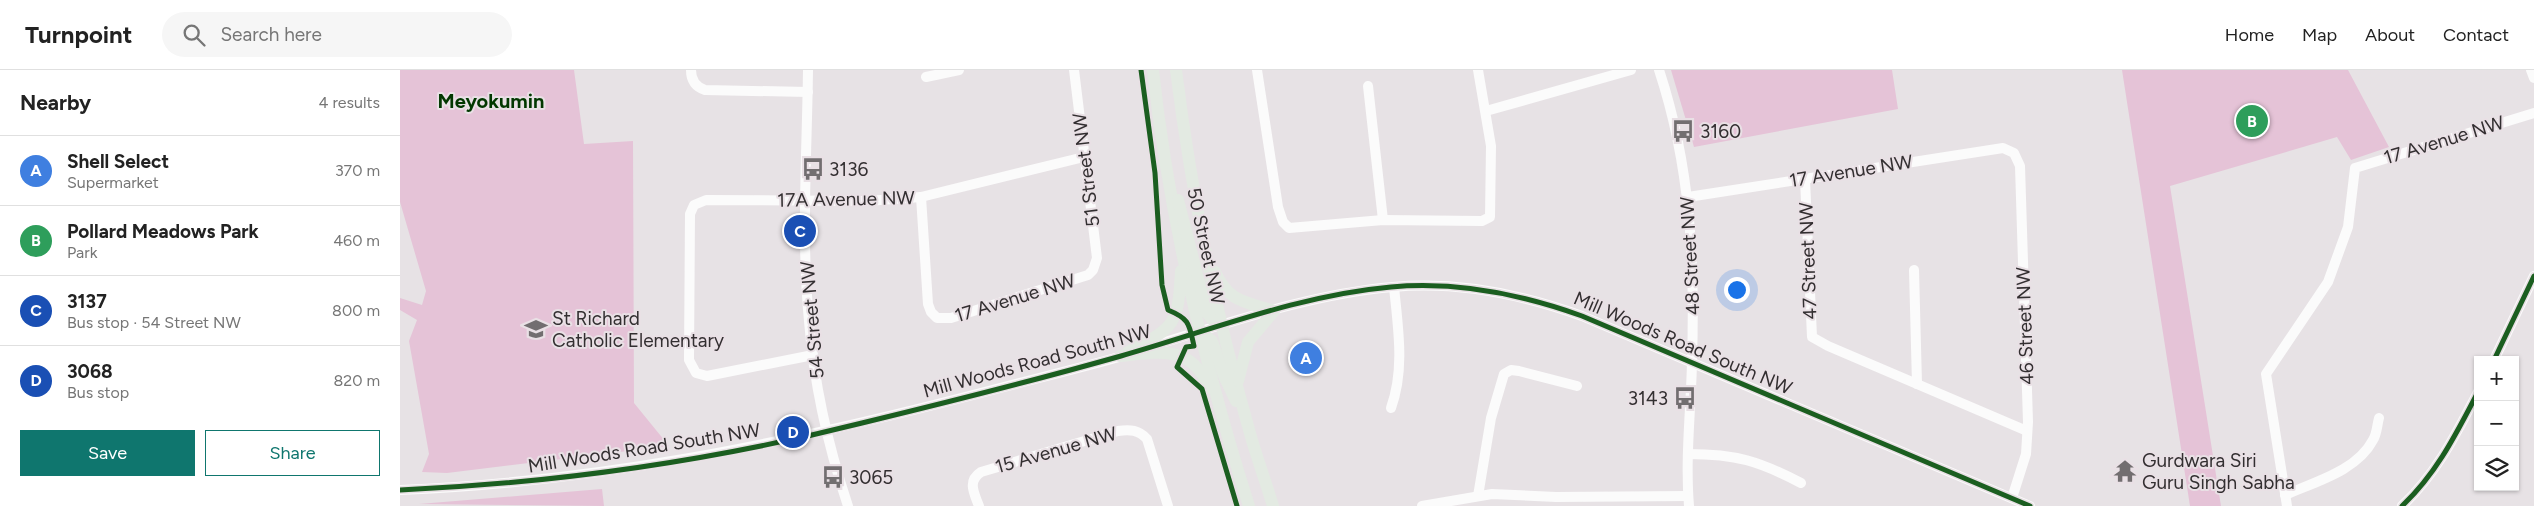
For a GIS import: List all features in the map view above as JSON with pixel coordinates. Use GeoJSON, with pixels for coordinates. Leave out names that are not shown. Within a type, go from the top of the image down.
{"type":"FeatureCollection","features":[{"type":"Feature","properties":{"kind":"main road","name":"50 Street NW"},"geometry":{"type":"LineString","coordinates":[[1153,70],[1168,183],[1182,254],[1200,332],[1249,506]]}},
{"type":"Feature","properties":{"kind":"main road","name":"50 Street NW"},"geometry":{"type":"LineString","coordinates":[[1176,70],[1190,173],[1206,252],[1248,428],[1273,506]]}},
{"type":"Feature","properties":{"kind":"main road"},"geometry":{"type":"LineString","coordinates":[[1168,183],[1178,199],[1207,313],[1212,321],[1223,326]]}},
{"type":"Feature","properties":{"kind":"main road"},"geometry":{"type":"LineString","coordinates":[[1206,252],[1219,281],[1232,296],[1245,304],[1274,311],[1248,342],[1237,385]]}},
{"type":"Feature","properties":{"kind":"main road"},"geometry":{"type":"LineString","coordinates":[[1120,356],[1153,339],[1172,323],[1180,302],[1182,254]]}},
{"type":"Feature","properties":{"kind":"main road"},"geometry":{"type":"LineString","coordinates":[[1200,332],[1212,341],[1224,376],[1248,428]]}},
{"type":"Feature","properties":{"kind":"main road"},"geometry":{"type":"LineString","coordinates":[[1120,356],[1162,352],[1177,354],[1192,362],[1208,383],[1227,429]]}},
{"type":"Feature","properties":{"kind":"street"},"geometry":{"type":"LineString","coordinates":[[690,70],[696,85],[706,90],[808,92]]}},
{"type":"Feature","properties":{"kind":"street","name":"54 Street NW"},"geometry":{"type":"LineString","coordinates":[[808,70],[807,290],[813,355],[826,432],[848,506]]}},
{"type":"Feature","properties":{"kind":"street"},"geometry":{"type":"LineString","coordinates":[[926,77],[959,70]]}},
{"type":"Feature","properties":{"kind":"street","name":"51 Street NW"},"geometry":{"type":"LineString","coordinates":[[1074,70],[1096,258],[1093,270]]}},
{"type":"Feature","properties":{"kind":"street"},"geometry":{"type":"LineString","coordinates":[[1257,70],[1278,207],[1283,222],[1289,228],[1383,220],[1482,221],[1487,219],[1490,214],[1492,169],[1486,112],[1478,70]]}},
{"type":"Feature","properties":{"kind":"street"},"geometry":{"type":"LineString","coordinates":[[1486,112],[1630,70]]}},
{"type":"Feature","properties":{"kind":"street","name":"48 Street NW"},"geometry":{"type":"LineString","coordinates":[[1659,70],[1674,122],[1688,197],[1693,260],[1692,362],[1688,454],[1689,501]]}},
{"type":"Feature","properties":{"kind":"street"},"geometry":{"type":"LineString","coordinates":[[2531,70],[2534,78]]}},
{"type":"Feature","properties":{"kind":"street"},"geometry":{"type":"LineString","coordinates":[[1368,86],[1383,220]]}},
{"type":"Feature","properties":{"kind":"street","name":"17 Avenue NW"},"geometry":{"type":"LineString","coordinates":[[2286,501],[2266,374],[2328,282],[2348,227],[2355,168],[2534,113]]}},
{"type":"Feature","properties":{"kind":"street","name":"17 Avenue NW"},"geometry":{"type":"LineString","coordinates":[[1688,197],[2003,148],[2014,153]]}},
{"type":"Feature","properties":{"kind":"street","name":"46 Street NW"},"geometry":{"type":"LineString","coordinates":[[2012,498],[2024,462],[2028,431],[2020,166],[2014,153]]}},
{"type":"Feature","properties":{"kind":"street","name":"17A Avenue NW"},"geometry":{"type":"LineString","coordinates":[[813,355],[707,376],[696,373],[689,360],[690,214],[694,205],[706,200],[867,201],[921,197],[1084,157]]}},
{"type":"Feature","properties":{"kind":"street","name":"47 Street NW"},"geometry":{"type":"LineString","coordinates":[[1805,178],[1810,330],[1812,337],[1817,341],[1917,384]]}},
{"type":"Feature","properties":{"kind":"street","name":"17 Avenue NW"},"geometry":{"type":"LineString","coordinates":[[921,197],[928,304],[934,316],[941,319],[951,318],[1082,278],[1093,270]]}},
{"type":"Feature","properties":{"kind":"street"},"geometry":{"type":"LineString","coordinates":[[1914,270],[1917,384],[2028,431]]}},
{"type":"Feature","properties":{"kind":"street"},"geometry":{"type":"LineString","coordinates":[[2496,356],[2534,276]]}},
{"type":"Feature","properties":{"kind":"street"},"geometry":{"type":"LineString","coordinates":[[1391,408],[1397,390],[1400,370],[1394,286]]}},
{"type":"Feature","properties":{"kind":"street","name":"Mill Woods Road South NW"},"geometry":{"type":"LineString","coordinates":[[400,490],[599,474],[719,454],[826,432],[1120,356],[1274,311],[1362,290],[1394,286],[1467,288],[1538,301],[1582,316],[2030,506]]}},
{"type":"Feature","properties":{"kind":"street"},"geometry":{"type":"LineString","coordinates":[[1474,500],[1496,394],[1502,377],[1507,371],[1519,370],[1577,386]]}},
{"type":"Feature","properties":{"kind":"street"},"geometry":{"type":"LineString","coordinates":[[2402,506],[2424,483],[2443,458],[2474,400]]}},
{"type":"Feature","properties":{"kind":"street"},"geometry":{"type":"LineString","coordinates":[[2286,501],[2346,468],[2369,448],[2375,438],[2378,418]]}},
{"type":"Feature","properties":{"kind":"street","name":"15 Avenue NW"},"geometry":{"type":"LineString","coordinates":[[979,506],[972,488],[974,477],[985,470],[1118,431],[1132,430],[1140,433],[1150,445],[1168,506]]}},
{"type":"Feature","properties":{"kind":"street"},"geometry":{"type":"LineString","coordinates":[[1688,454],[1743,458],[1770,467],[1801,483]]}},
{"type":"Feature","properties":{"kind":"street"},"geometry":{"type":"LineString","coordinates":[[1422,506],[1474,500],[1689,501]]}},
{"type":"Feature","properties":{"kind":"shaded area","name":"St Richard Catholic Elementary"},"geometry":{"type":"Polygon","coordinates":[[[400,70],[574,70],[584,144],[633,141],[634,403],[669,446],[447,473],[422,472],[429,454],[409,341],[417,320],[400,310],[400,298],[422,305],[426,291],[400,202],[400,70]]]}},
{"type":"Feature","properties":{"kind":"shaded area"},"geometry":{"type":"Polygon","coordinates":[[[1671,70],[1892,70],[1898,109],[1694,147],[1671,70]]]}},
{"type":"Feature","properties":{"kind":"shaded area"},"geometry":{"type":"Polygon","coordinates":[[[2122,70],[2348,70],[2389,147],[2351,160],[2337,137],[2170,186],[2221,506],[2190,506],[2122,70]]]}},
{"type":"Feature","properties":{"kind":"shaded area"},"geometry":{"type":"Polygon","coordinates":[[[602,489],[604,506],[419,504],[602,489]]]}},
{"type":"Feature","properties":{"kind":"cycle path"},"geometry":{"type":"LineString","coordinates":[[1141,70],[1155,173],[1162,285],[1168,310],[1185,320],[1191,332],[1194,346],[1186,347],[1177,367],[1202,389],[1237,506]]}},
{"type":"Feature","properties":{"kind":"cycle path"},"geometry":{"type":"LineString","coordinates":[[2496,356],[2534,276]]}},
{"type":"Feature","properties":{"kind":"cycle path"},"geometry":{"type":"LineString","coordinates":[[400,490],[458,487],[575,476],[748,449],[805,437],[1025,382],[1121,356],[1288,306],[1357,291],[1391,287],[1440,286],[1488,291],[1536,301],[1582,316],[2030,506]]}},
{"type":"Feature","properties":{"kind":"cycle path"},"geometry":{"type":"LineString","coordinates":[[2402,506],[2436,467],[2474,400]]}},
{"type":"Feature","properties":{"kind":"place","name":"Pollard Meadows Park"},"geometry":{"type":"Point","coordinates":[2252,121]}},
{"type":"Feature","properties":{"kind":"place","name":"3160"},"geometry":{"type":"Point","coordinates":[1683,131]}},
{"type":"Feature","properties":{"kind":"place","name":"3136"},"geometry":{"type":"Point","coordinates":[813,169]}},
{"type":"Feature","properties":{"kind":"place","name":"3137"},"geometry":{"type":"Point","coordinates":[800,231]}},
{"type":"Feature","properties":{"kind":"place","name":"St Richard Catholic Elementary"},"geometry":{"type":"Point","coordinates":[536,329]}},
{"type":"Feature","properties":{"kind":"place","name":"Shell Select"},"geometry":{"type":"Point","coordinates":[1306,358]}},
{"type":"Feature","properties":{"kind":"place","name":"3143"},"geometry":{"type":"Point","coordinates":[1685,398]}},
{"type":"Feature","properties":{"kind":"place","name":"3068"},"geometry":{"type":"Point","coordinates":[793,432]}},
{"type":"Feature","properties":{"kind":"place","name":"Gurdwara Siri Guru Singh Sabha"},"geometry":{"type":"Point","coordinates":[2125,471]}},
{"type":"Feature","properties":{"kind":"place","name":"3065"},"geometry":{"type":"Point","coordinates":[833,477]}},
{"type":"Feature","properties":{"kind":"district","name":"Meyokumin"},"geometry":{"type":"Point","coordinates":[491,101]}}]}
